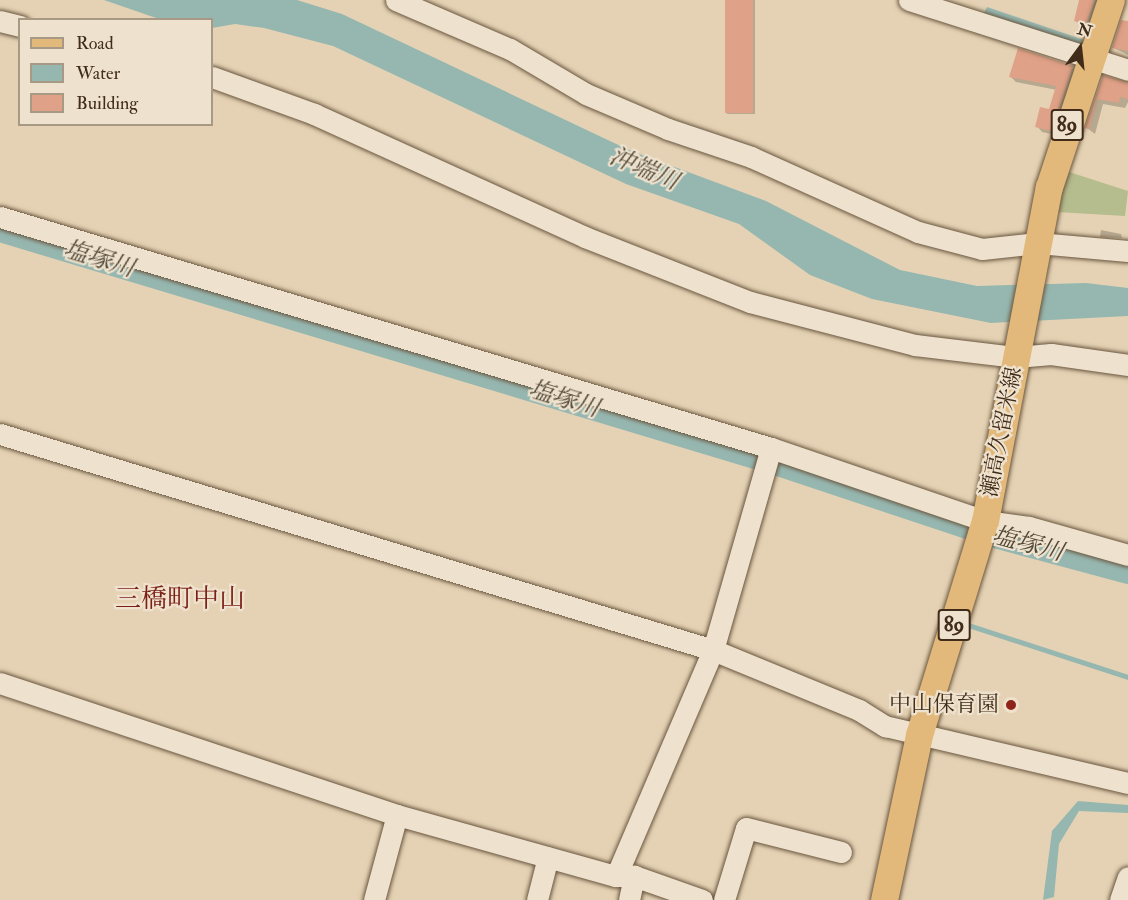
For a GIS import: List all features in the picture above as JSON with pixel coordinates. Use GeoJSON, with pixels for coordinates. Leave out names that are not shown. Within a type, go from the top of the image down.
{"type":"FeatureCollection","features":[{"type":"Feature","properties":{"kind":"main road","name":"瀬高久留米線"},"geometry":{"type":"LineString","coordinates":[[884,900],[919,735],[985,522],[1037,249],[1060,146],[1112,0]]}},
{"type":"Feature","properties":{"kind":"street"},"geometry":{"type":"LineString","coordinates":[[396,0],[510,49],[586,94],[668,129],[752,157],[918,232],[982,249],[1128,251]]}},
{"type":"Feature","properties":{"kind":"street"},"geometry":{"type":"LineString","coordinates":[[909,0],[978,10],[1128,70]]}},
{"type":"Feature","properties":{"kind":"street"},"geometry":{"type":"LineString","coordinates":[[0,21],[18,26]]}},
{"type":"Feature","properties":{"kind":"street"},"geometry":{"type":"LineString","coordinates":[[213,77],[314,114],[585,237],[750,302],[915,345],[1051,354],[1128,365]]}},
{"type":"Feature","properties":{"kind":"street"},"geometry":{"type":"LineString","coordinates":[[0,217],[771,448],[985,522],[1029,527],[1128,555]]}},
{"type":"Feature","properties":{"kind":"street"},"geometry":{"type":"LineString","coordinates":[[0,434],[713,650],[859,710],[885,726],[1128,783]]}},
{"type":"Feature","properties":{"kind":"street"},"geometry":{"type":"LineString","coordinates":[[629,900],[625,876],[713,650],[771,448]]}},
{"type":"Feature","properties":{"kind":"street"},"geometry":{"type":"LineString","coordinates":[[0,682],[397,815],[625,876],[702,900]]}},
{"type":"Feature","properties":{"kind":"street"},"geometry":{"type":"LineString","coordinates":[[374,900],[397,815]]}},
{"type":"Feature","properties":{"kind":"street"},"geometry":{"type":"LineString","coordinates":[[724,900],[746,828],[842,852]]}},
{"type":"Feature","properties":{"kind":"street"},"geometry":{"type":"LineString","coordinates":[[537,900],[548,857]]}},
{"type":"Feature","properties":{"kind":"street"},"geometry":{"type":"LineString","coordinates":[[1120,900],[1128,877]]}},
{"type":"Feature","properties":{"kind":"green space"},"geometry":{"type":"Polygon","coordinates":[[[1063,170],[1128,191],[1125,216],[1057,212],[1063,170]]]}},
{"type":"Feature","properties":{"kind":"water","name":"沖端川"},"geometry":{"type":"Polygon","coordinates":[[[104,0],[297,0],[342,14],[629,150],[766,201],[900,270],[977,286],[1086,283],[1128,288],[1128,316],[991,323],[872,299],[810,275],[739,224],[626,184],[333,46],[264,28],[235,24],[213,28],[213,18],[156,18],[104,0]]]}},
{"type":"Feature","properties":{"kind":"water"},"geometry":{"type":"Polygon","coordinates":[[[987,7],[1090,42],[1087,46],[984,13],[987,7]]]}},
{"type":"Feature","properties":{"kind":"water"},"geometry":{"type":"Polygon","coordinates":[[[1078,801],[1128,805],[1128,813],[1079,811],[1059,844],[1054,897],[1043,900],[1052,831],[1078,801]]]}},
{"type":"Feature","properties":{"kind":"building"},"geometry":{"type":"Polygon","coordinates":[[[725,0],[753,0],[753,113],[725,113],[725,0]]]}},
{"type":"Feature","properties":{"kind":"building"},"geometry":{"type":"Polygon","coordinates":[[[1079,0],[1094,0],[1086,24],[1074,21],[1079,0]]]}},
{"type":"Feature","properties":{"kind":"building"},"geometry":{"type":"Polygon","coordinates":[[[1121,20],[1128,21],[1128,51],[1112,48],[1121,20]]]}},
{"type":"Feature","properties":{"kind":"building"},"geometry":{"type":"Polygon","coordinates":[[[1018,48],[1073,66],[1051,131],[1035,127],[1040,107],[1049,109],[1056,86],[1009,77],[1018,48]]]}},
{"type":"Feature","properties":{"kind":"building"},"geometry":{"type":"Polygon","coordinates":[[[1103,75],[1128,82],[1128,99],[1120,97],[1119,103],[1097,99],[1089,129],[1085,128],[1103,75]]]}},
{"type":"Feature","properties":{"kind":"waterway","name":"塩塚川"},"geometry":{"type":"LineString","coordinates":[[0,229],[775,462],[991,534],[1128,571]]}},
{"type":"Feature","properties":{"kind":"waterway"},"geometry":{"type":"LineString","coordinates":[[962,623],[1128,677]]}},
{"type":"Feature","properties":{"kind":"place","name":"中山保育園"},"geometry":{"type":"Point","coordinates":[1011,705]}},
{"type":"Feature","properties":{"kind":"district","name":"三橋町中山"},"geometry":{"type":"Point","coordinates":[180,600]}}]}
